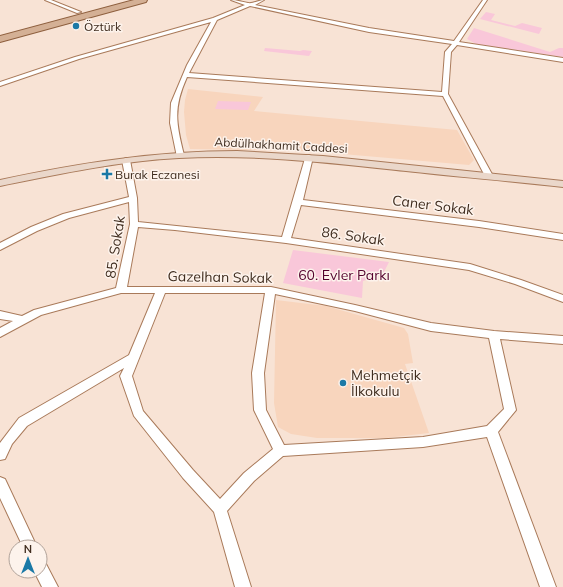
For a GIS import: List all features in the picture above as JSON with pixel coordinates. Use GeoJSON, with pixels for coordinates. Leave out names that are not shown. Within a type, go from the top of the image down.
{"type":"FeatureCollection","features":[{"type":"Feature","properties":{"kind":"main road"},"geometry":{"type":"LineString","coordinates":[[0,33],[122,0]]}},
{"type":"Feature","properties":{"kind":"main road"},"geometry":{"type":"LineString","coordinates":[[0,39],[143,0]]}},
{"type":"Feature","properties":{"kind":"main road","name":"Abdülhakhamit Caddesi"},"geometry":{"type":"LineString","coordinates":[[0,184],[43,174],[126,160],[180,156],[228,155],[309,157],[563,184]]}},
{"type":"Feature","properties":{"kind":"street"},"geometry":{"type":"LineString","coordinates":[[47,0],[79,12]]}},
{"type":"Feature","properties":{"kind":"street"},"geometry":{"type":"LineString","coordinates":[[234,0],[250,5],[369,30],[563,60]]}},
{"type":"Feature","properties":{"kind":"street"},"geometry":{"type":"LineString","coordinates":[[0,84],[77,58],[215,19],[262,0]]}},
{"type":"Feature","properties":{"kind":"street"},"geometry":{"type":"LineString","coordinates":[[485,0],[448,52],[445,94],[489,176]]}},
{"type":"Feature","properties":{"kind":"street"},"geometry":{"type":"LineString","coordinates":[[180,156],[173,112],[174,100],[197,51],[215,19]]}},
{"type":"Feature","properties":{"kind":"street"},"geometry":{"type":"LineString","coordinates":[[186,75],[445,94]]}},
{"type":"Feature","properties":{"kind":"street"},"geometry":{"type":"LineString","coordinates":[[286,240],[298,202],[309,157]]}},
{"type":"Feature","properties":{"kind":"street","name":"85. Sokak"},"geometry":{"type":"LineString","coordinates":[[121,290],[134,224],[133,198],[126,160]]}},
{"type":"Feature","properties":{"kind":"street"},"geometry":{"type":"LineString","coordinates":[[0,247],[34,229],[66,216],[133,198]]}},
{"type":"Feature","properties":{"kind":"street","name":"Caner Sokak"},"geometry":{"type":"LineString","coordinates":[[298,202],[479,224],[563,237]]}},
{"type":"Feature","properties":{"kind":"street","name":"86. Sokak"},"geometry":{"type":"LineString","coordinates":[[134,224],[175,227],[286,240],[470,267],[518,282],[563,299]]}},
{"type":"Feature","properties":{"kind":"street","name":"Gazelhan Sokak"},"geometry":{"type":"LineString","coordinates":[[0,333],[38,312],[121,290],[271,290],[355,308],[431,327],[494,335],[563,340]]}},
{"type":"Feature","properties":{"kind":"street"},"geometry":{"type":"LineString","coordinates":[[161,290],[126,376],[138,413],[188,474],[220,509],[243,587]]}},
{"type":"Feature","properties":{"kind":"street"},"geometry":{"type":"LineString","coordinates":[[271,290],[258,373],[260,410],[280,451]]}},
{"type":"Feature","properties":{"kind":"street"},"geometry":{"type":"LineString","coordinates":[[0,315],[24,320]]}},
{"type":"Feature","properties":{"kind":"street"},"geometry":{"type":"LineString","coordinates":[[220,509],[249,478],[280,451],[324,450],[422,442],[491,431],[510,410],[494,335]]}},
{"type":"Feature","properties":{"kind":"street"},"geometry":{"type":"LineString","coordinates":[[0,456],[8,440],[23,422],[134,357]]}},
{"type":"Feature","properties":{"kind":"street"},"geometry":{"type":"LineString","coordinates":[[491,431],[548,587]]}},
{"type":"Feature","properties":{"kind":"street"},"geometry":{"type":"LineString","coordinates":[[0,484],[26,539]]}},
{"type":"Feature","properties":{"kind":"shaded area"},"geometry":{"type":"Polygon","coordinates":[[[188,89],[263,97],[254,111],[457,130],[474,160],[469,165],[308,151],[190,149],[186,135],[184,112],[188,89]]]}},
{"type":"Feature","properties":{"kind":"shaded area","name":"Mehmetçik İlkokulu"},"geometry":{"type":"Polygon","coordinates":[[[276,300],[326,306],[404,328],[408,334],[413,363],[405,364],[429,433],[386,438],[317,438],[291,434],[278,427],[274,403],[276,300]]]}},
{"type":"Feature","properties":{"kind":"green space"},"geometry":{"type":"Polygon","coordinates":[[[486,12],[495,14],[491,20],[515,26],[522,23],[542,28],[539,34],[480,19],[486,12]]]}},
{"type":"Feature","properties":{"kind":"green space"},"geometry":{"type":"Polygon","coordinates":[[[474,28],[550,52],[563,48],[563,57],[476,44],[467,39],[474,28]]]}},
{"type":"Feature","properties":{"kind":"green space"},"geometry":{"type":"Polygon","coordinates":[[[265,48],[312,51],[309,56],[264,51],[265,48]]]}},
{"type":"Feature","properties":{"kind":"green space"},"geometry":{"type":"Polygon","coordinates":[[[218,101],[251,102],[248,110],[215,109],[218,101]]]}},
{"type":"Feature","properties":{"kind":"green space","name":"60. Evler Parkı"},"geometry":{"type":"Polygon","coordinates":[[[293,250],[389,262],[383,274],[363,281],[362,298],[283,283],[293,250]]]}},
{"type":"Feature","properties":{"kind":"place","name":"Öztürk"},"geometry":{"type":"Point","coordinates":[76,26]}},
{"type":"Feature","properties":{"kind":"place","name":"Burak Eczanesi"},"geometry":{"type":"Point","coordinates":[107,174]}},
{"type":"Feature","properties":{"kind":"place","name":"Mehmetçik İlkokulu"},"geometry":{"type":"Point","coordinates":[343,383]}}]}
